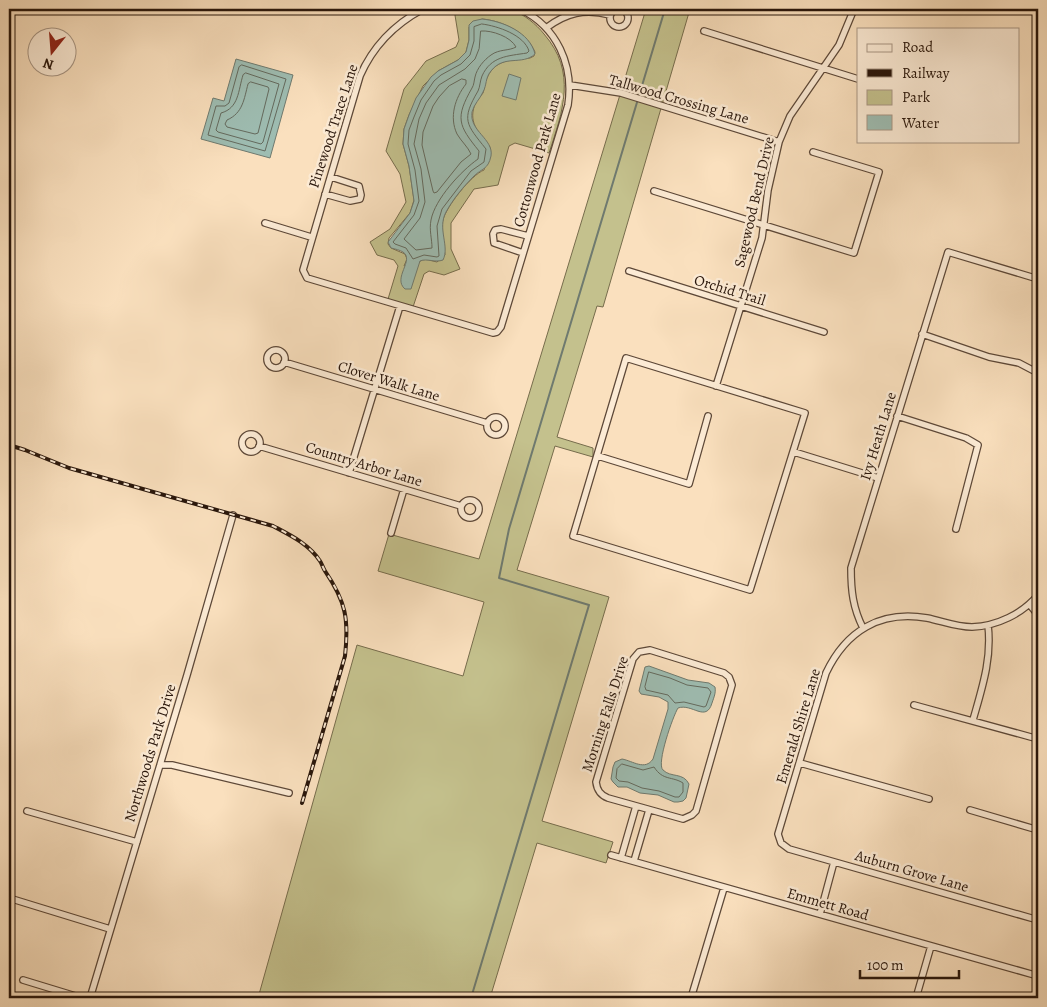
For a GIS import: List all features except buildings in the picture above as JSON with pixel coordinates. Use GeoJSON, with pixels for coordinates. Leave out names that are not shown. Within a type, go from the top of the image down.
{"type":"FeatureCollection","features":[{"type":"Feature","properties":{"kind":"street","name":"Pinewood Trace Lane"},"geometry":{"type":"LineString","coordinates":[[400,306],[307,278],[302,270],[360,76],[367,62],[387,35],[406,19],[423,9]]}},
{"type":"Feature","properties":{"kind":"street","name":"Cottonwood Park Lane"},"geometry":{"type":"LineString","coordinates":[[400,306],[488,333],[497,332],[501,327],[568,105],[570,85],[563,54],[554,38],[538,20],[520,9]]}},
{"type":"Feature","properties":{"kind":"street","name":"Sagewood Bend Drive"},"geometry":{"type":"LineString","coordinates":[[716,386],[764,226],[769,182],[779,142],[790,116],[839,45],[854,9]]}},
{"type":"Feature","properties":{"kind":"street"},"geometry":{"type":"LineString","coordinates":[[546,28],[565,16],[575,13],[585,11],[610,15]]}},
{"type":"Feature","properties":{"kind":"street"},"geometry":{"type":"LineString","coordinates":[[704,31],[857,79]]}},
{"type":"Feature","properties":{"kind":"street","name":"Tallwood Crossing Lane"},"geometry":{"type":"LineString","coordinates":[[570,85],[621,93],[779,142]]}},
{"type":"Feature","properties":{"kind":"street"},"geometry":{"type":"LineString","coordinates":[[654,191],[854,253],[879,172],[813,152]]}},
{"type":"Feature","properties":{"kind":"street"},"geometry":{"type":"LineString","coordinates":[[325,194],[350,202],[360,199],[359,186],[330,177]]}},
{"type":"Feature","properties":{"kind":"street"},"geometry":{"type":"LineString","coordinates":[[265,223],[311,237]]}},
{"type":"Feature","properties":{"kind":"street"},"geometry":{"type":"LineString","coordinates":[[523,253],[494,243],[493,234],[495,230],[501,229],[528,236]]}},
{"type":"Feature","properties":{"kind":"street","name":"Ivy Heath Lane"},"geometry":{"type":"LineString","coordinates":[[863,628],[855,612],[851,591],[851,568],[948,252],[1038,279]]}},
{"type":"Feature","properties":{"kind":"street","name":"Orchid Trail"},"geometry":{"type":"LineString","coordinates":[[629,272],[824,332]]}},
{"type":"Feature","properties":{"kind":"street"},"geometry":{"type":"LineString","coordinates":[[349,473],[400,306]]}},
{"type":"Feature","properties":{"kind":"street"},"geometry":{"type":"LineString","coordinates":[[922,334],[989,357],[1019,363],[1038,373]]}},
{"type":"Feature","properties":{"kind":"street"},"geometry":{"type":"LineString","coordinates":[[626,358],[716,386],[805,413],[750,590],[573,536],[626,358]]}},
{"type":"Feature","properties":{"kind":"street","name":"Clover Walk Lane"},"geometry":{"type":"LineString","coordinates":[[284,362],[487,424]]}},
{"type":"Feature","properties":{"kind":"street"},"geometry":{"type":"LineString","coordinates":[[598,456],[689,484],[708,416]]}},
{"type":"Feature","properties":{"kind":"street"},"geometry":{"type":"LineString","coordinates":[[897,416],[966,438],[978,445],[956,529]]}},
{"type":"Feature","properties":{"kind":"street","name":"Country Arbor Lane"},"geometry":{"type":"LineString","coordinates":[[259,446],[461,506]]}},
{"type":"Feature","properties":{"kind":"street"},"geometry":{"type":"LineString","coordinates":[[794,452],[878,478]]}},
{"type":"Feature","properties":{"kind":"street"},"geometry":{"type":"LineString","coordinates":[[391,533],[404,489]]}},
{"type":"Feature","properties":{"kind":"street","name":"Northwoods Park Drive"},"geometry":{"type":"LineString","coordinates":[[90,998],[233,515]]}},
{"type":"Feature","properties":{"kind":"street","name":"Emerald Shire Lane"},"geometry":{"type":"LineString","coordinates":[[781,843],[778,834],[830,666],[845,642],[863,628],[888,618],[906,616],[928,618],[956,626],[988,625],[1004,621],[1030,605],[1038,595]]}},
{"type":"Feature","properties":{"kind":"street"},"geometry":{"type":"LineString","coordinates":[[1030,605],[1038,615]]}},
{"type":"Feature","properties":{"kind":"street"},"geometry":{"type":"LineString","coordinates":[[973,720],[988,664],[990,642],[988,625]]}},
{"type":"Feature","properties":{"kind":"street","name":"Morning Falls Drive"},"geometry":{"type":"LineString","coordinates":[[636,806],[608,798],[599,792],[596,782],[633,659],[639,652],[650,650],[724,673],[731,681],[732,689],[696,810],[688,818],[678,818],[649,810]]}},
{"type":"Feature","properties":{"kind":"street"},"geometry":{"type":"LineString","coordinates":[[914,705],[1038,739]]}},
{"type":"Feature","properties":{"kind":"street"},"geometry":{"type":"LineString","coordinates":[[800,762],[929,799]]}},
{"type":"Feature","properties":{"kind":"street"},"geometry":{"type":"LineString","coordinates":[[160,765],[172,765],[289,793]]}},
{"type":"Feature","properties":{"kind":"street"},"geometry":{"type":"LineString","coordinates":[[621,858],[636,806],[649,810],[634,861]]}},
{"type":"Feature","properties":{"kind":"street"},"geometry":{"type":"LineString","coordinates":[[970,810],[1038,830]]}},
{"type":"Feature","properties":{"kind":"street"},"geometry":{"type":"LineString","coordinates":[[27,811],[137,842]]}},
{"type":"Feature","properties":{"kind":"street"},"geometry":{"type":"LineString","coordinates":[[629,830],[642,834]]}},
{"type":"Feature","properties":{"kind":"street","name":"Auburn Grove Lane"},"geometry":{"type":"LineString","coordinates":[[781,843],[788,849],[1038,920]]}},
{"type":"Feature","properties":{"kind":"street","name":"Emmett Road"},"geometry":{"type":"LineString","coordinates":[[611,855],[1038,976]]}},
{"type":"Feature","properties":{"kind":"street"},"geometry":{"type":"LineString","coordinates":[[820,914],[834,862]]}},
{"type":"Feature","properties":{"kind":"street"},"geometry":{"type":"LineString","coordinates":[[691,998],[724,888]]}},
{"type":"Feature","properties":{"kind":"street"},"geometry":{"type":"LineString","coordinates":[[9,898],[110,929]]}},
{"type":"Feature","properties":{"kind":"street"},"geometry":{"type":"LineString","coordinates":[[916,998],[931,946]]}},
{"type":"Feature","properties":{"kind":"street"},"geometry":{"type":"LineString","coordinates":[[24,980],[82,998]]}},
{"type":"Feature","properties":{"kind":"green space"},"geometry":{"type":"Polygon","coordinates":[[[454,9],[505,9],[525,17],[544,34],[554,48],[561,63],[564,77],[562,107],[549,153],[515,143],[509,146],[498,185],[474,189],[451,223],[451,249],[460,269],[444,275],[429,271],[424,274],[413,307],[388,299],[398,266],[394,260],[377,255],[370,242],[390,229],[406,202],[400,174],[386,151],[404,89],[426,61],[456,47],[459,40],[454,9]],[[482,19],[469,27],[469,40],[466,52],[458,60],[438,71],[423,86],[404,129],[403,144],[409,166],[414,200],[410,213],[389,238],[388,244],[391,248],[405,254],[407,259],[404,266],[417,265],[425,259],[437,262],[445,255],[442,229],[445,214],[466,185],[484,170],[490,147],[478,132],[473,121],[476,102],[483,93],[490,72],[495,67],[505,62],[534,56],[535,52],[531,45],[520,33],[506,25],[482,19]]]}},
{"type":"Feature","properties":{"kind":"green space"},"geometry":{"type":"Polygon","coordinates":[[[646,9],[690,9],[603,307],[597,306],[557,437],[593,448],[593,457],[555,446],[517,570],[609,597],[542,821],[613,842],[606,863],[537,843],[490,998],[258,998],[357,645],[463,676],[484,602],[378,571],[389,534],[479,559],[646,9]]]}},
{"type":"Feature","properties":{"kind":"water"},"geometry":{"type":"Polygon","coordinates":[[[482,19],[498,22],[514,29],[527,40],[535,54],[524,59],[502,63],[496,66],[489,74],[482,95],[474,106],[472,119],[477,130],[489,145],[491,150],[490,161],[463,188],[446,212],[443,225],[445,255],[443,260],[420,261],[411,289],[405,289],[401,280],[407,260],[406,255],[402,251],[391,248],[388,242],[410,213],[414,201],[409,166],[403,144],[404,129],[416,98],[431,77],[458,60],[466,52],[469,40],[469,25],[473,21],[482,19]]]}},
{"type":"Feature","properties":{"kind":"water"},"geometry":{"type":"Polygon","coordinates":[[[236,59],[293,75],[270,158],[201,139],[213,98],[224,101],[236,59]]]}},
{"type":"Feature","properties":{"kind":"water"},"geometry":{"type":"Polygon","coordinates":[[[509,74],[521,78],[516,100],[502,96],[509,74]]]}},
{"type":"Feature","properties":{"kind":"water"},"geometry":{"type":"Polygon","coordinates":[[[649,666],[688,680],[709,683],[715,687],[712,703],[706,712],[683,707],[678,708],[666,740],[661,766],[666,772],[684,778],[689,784],[686,798],[683,801],[674,802],[658,795],[640,793],[627,787],[618,787],[611,779],[615,762],[622,759],[643,765],[650,763],[653,759],[668,709],[668,702],[659,697],[641,694],[639,691],[645,667],[649,666]]]}},
{"type":"Feature","properties":{"kind":"waterway"},"geometry":{"type":"LineString","coordinates":[[471,998],[589,605],[499,578],[509,529],[665,9]]}},
{"type":"Feature","properties":{"kind":"railway"},"geometry":{"type":"LineString","coordinates":[[9,445],[69,468],[273,526],[299,540],[316,555],[338,592],[342,602],[347,631],[345,656],[302,803]]}}]}
